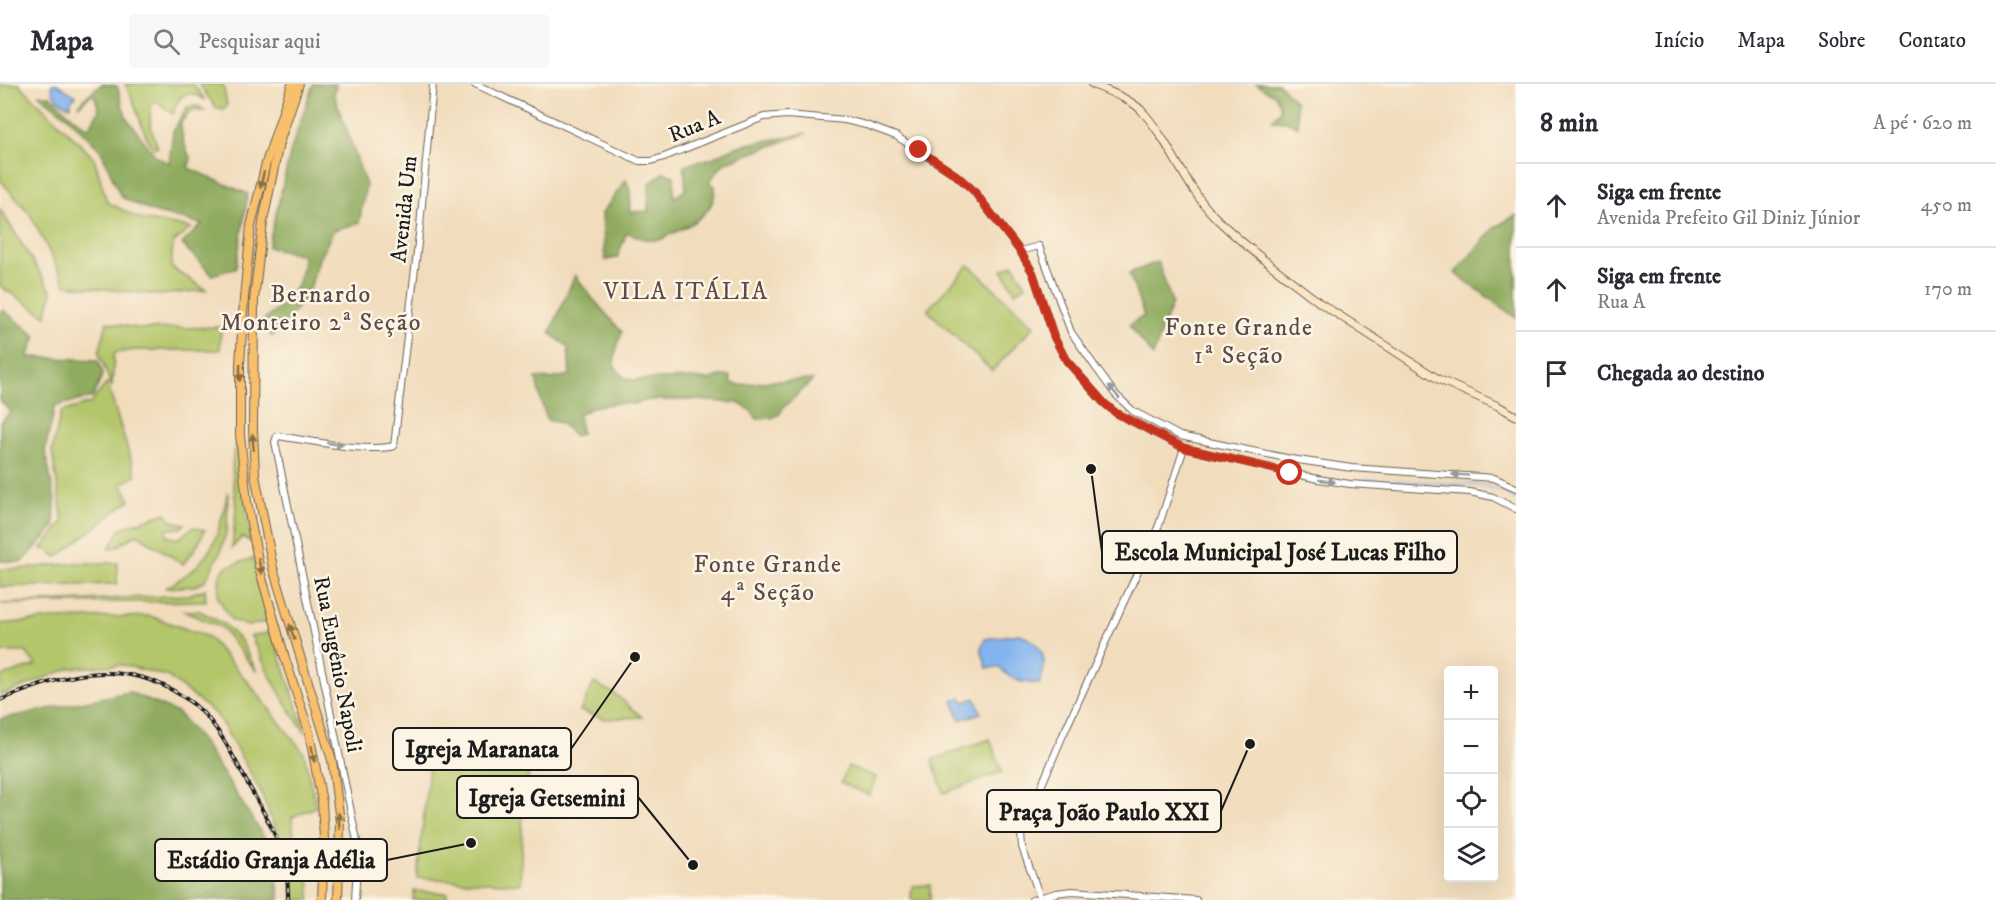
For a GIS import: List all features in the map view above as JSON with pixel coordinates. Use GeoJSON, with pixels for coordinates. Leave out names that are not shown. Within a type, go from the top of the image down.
{"type":"FeatureCollection","features":[{"type":"Feature","properties":{"kind":"highway"},"geometry":{"type":"LineString","coordinates":[[292,84],[266,163],[251,226],[241,343],[240,435],[247,502],[260,571],[309,732],[322,802],[324,838],[322,900]]}},
{"type":"Feature","properties":{"kind":"highway"},"geometry":{"type":"LineString","coordinates":[[298,84],[279,143],[263,222],[254,300],[255,475],[273,568],[332,760],[340,821],[338,900]]}},
{"type":"Feature","properties":{"kind":"main road"},"geometry":{"type":"LineString","coordinates":[[1092,84],[1140,109],[1213,215],[1320,303],[1438,379],[1516,416]]}},
{"type":"Feature","properties":{"kind":"street","name":"Avenida Um"},"geometry":{"type":"LineString","coordinates":[[277,435],[366,448],[394,446],[433,84]]}},
{"type":"Feature","properties":{"kind":"street","name":"Rua A"},"geometry":{"type":"LineString","coordinates":[[475,84],[639,161],[651,161],[764,117],[776,115],[845,120],[896,136],[956,175],[973,190],[1020,251],[1033,273],[1054,337],[1066,360],[1104,403],[1116,413],[1184,448],[1299,475],[1350,484],[1470,492],[1493,497],[1516,509]]}},
{"type":"Feature","properties":{"kind":"street"},"geometry":{"type":"LineString","coordinates":[[1020,251],[1039,246],[1071,332],[1115,394],[1133,411],[1170,432],[1291,459],[1352,468],[1494,478],[1516,488]]}},
{"type":"Feature","properties":{"kind":"street","name":"Rua Eugênio Napoli"},"geometry":{"type":"LineString","coordinates":[[277,435],[276,449],[358,846],[355,900]]}},
{"type":"Feature","properties":{"kind":"street"},"geometry":{"type":"LineString","coordinates":[[1040,897],[1022,847],[1021,834],[1063,735],[1159,525],[1184,448]]}},
{"type":"Feature","properties":{"kind":"street"},"geometry":{"type":"LineString","coordinates":[[1032,900],[1056,893],[1091,891],[1196,900]]}},
{"type":"Feature","properties":{"kind":"green space"},"geometry":{"type":"Polygon","coordinates":[[[0,84],[19,84],[94,158],[107,202],[140,219],[191,228],[173,243],[171,267],[206,290],[160,295],[66,285],[30,214],[0,180],[0,84]]]}},
{"type":"Feature","properties":{"kind":"green space"},"geometry":{"type":"Polygon","coordinates":[[[102,84],[117,86],[126,117],[156,157],[169,163],[173,131],[187,107],[198,106],[205,111],[192,111],[181,122],[183,141],[191,159],[188,168],[248,194],[236,268],[212,275],[182,244],[202,224],[153,212],[121,197],[101,151],[69,118],[38,94],[50,96],[75,119],[89,128],[99,110],[95,97],[92,94],[78,106],[102,84]]]}},
{"type":"Feature","properties":{"kind":"green space"},"geometry":{"type":"Polygon","coordinates":[[[125,84],[193,84],[205,100],[193,94],[184,95],[173,114],[157,102],[152,103],[151,125],[158,147],[153,148],[125,84]]]}},
{"type":"Feature","properties":{"kind":"green space"},"geometry":{"type":"Polygon","coordinates":[[[199,84],[223,84],[227,105],[225,109],[216,108],[199,84]]]}},
{"type":"Feature","properties":{"kind":"green space"},"geometry":{"type":"Polygon","coordinates":[[[313,84],[336,84],[334,94],[366,185],[359,223],[334,230],[319,259],[308,295],[272,337],[261,322],[292,294],[302,268],[303,255],[268,247],[291,150],[313,84]]]}},
{"type":"Feature","properties":{"kind":"green space"},"geometry":{"type":"Polygon","coordinates":[[[1256,84],[1279,84],[1296,102],[1298,127],[1286,121],[1272,120],[1281,109],[1276,96],[1256,84]]]}},
{"type":"Feature","properties":{"kind":"green space"},"geometry":{"type":"Polygon","coordinates":[[[807,133],[724,163],[709,182],[715,186],[712,203],[694,222],[660,240],[650,240],[627,232],[617,258],[605,260],[602,213],[626,180],[630,190],[631,212],[648,211],[649,184],[664,172],[674,176],[674,198],[686,189],[684,165],[712,158],[738,146],[807,133]]]}},
{"type":"Feature","properties":{"kind":"green space"},"geometry":{"type":"Polygon","coordinates":[[[0,209],[52,292],[46,316],[0,286],[0,209]]]}},
{"type":"Feature","properties":{"kind":"green space"},"geometry":{"type":"Polygon","coordinates":[[[1516,215],[1516,318],[1455,273],[1495,227],[1516,215]]]}},
{"type":"Feature","properties":{"kind":"green space"},"geometry":{"type":"Polygon","coordinates":[[[1158,262],[1172,303],[1153,356],[1129,325],[1144,316],[1129,273],[1158,262]]]}},
{"type":"Feature","properties":{"kind":"green space"},"geometry":{"type":"Polygon","coordinates":[[[1013,264],[1026,286],[1015,292],[1002,270],[1013,264]]]}},
{"type":"Feature","properties":{"kind":"green space"},"geometry":{"type":"Polygon","coordinates":[[[969,265],[1034,326],[992,371],[927,310],[969,265]]]}},
{"type":"Feature","properties":{"kind":"green space"},"geometry":{"type":"Polygon","coordinates":[[[575,275],[622,332],[614,366],[624,377],[633,380],[692,378],[708,380],[730,376],[731,383],[740,385],[771,381],[813,380],[783,408],[780,414],[771,418],[757,419],[749,409],[738,403],[650,400],[633,404],[615,403],[593,407],[579,414],[581,434],[574,436],[561,423],[547,420],[536,378],[551,379],[570,375],[568,347],[550,333],[575,275]]]}},
{"type":"Feature","properties":{"kind":"green space"},"geometry":{"type":"Polygon","coordinates":[[[3,310],[36,336],[28,357],[98,360],[103,374],[93,397],[55,406],[45,451],[55,501],[54,527],[23,562],[0,561],[0,422],[11,412],[0,401],[0,312],[3,310]]]}},
{"type":"Feature","properties":{"kind":"green space"},"geometry":{"type":"Polygon","coordinates":[[[107,322],[142,329],[221,327],[220,350],[135,350],[114,353],[112,387],[99,353],[107,322]]]}},
{"type":"Feature","properties":{"kind":"green space"},"geometry":{"type":"Polygon","coordinates":[[[107,383],[136,476],[121,484],[130,500],[57,557],[46,549],[41,549],[63,522],[52,451],[61,412],[91,403],[107,383]]]}},
{"type":"Feature","properties":{"kind":"green space"},"geometry":{"type":"Polygon","coordinates":[[[237,445],[251,542],[242,537],[232,548],[236,510],[233,458],[237,445]]]}},
{"type":"Feature","properties":{"kind":"green space"},"geometry":{"type":"Polygon","coordinates":[[[228,492],[227,530],[220,553],[205,581],[195,586],[165,588],[194,569],[210,549],[216,538],[228,492]]]}},
{"type":"Feature","properties":{"kind":"green space"},"geometry":{"type":"Polygon","coordinates":[[[166,513],[172,521],[185,524],[181,528],[167,529],[167,536],[178,539],[193,527],[205,530],[195,549],[183,564],[137,534],[109,549],[121,528],[166,513]]]}},
{"type":"Feature","properties":{"kind":"green space"},"geometry":{"type":"Polygon","coordinates":[[[253,558],[270,621],[248,626],[231,620],[218,597],[220,574],[226,567],[253,558]]]}},
{"type":"Feature","properties":{"kind":"green space"},"geometry":{"type":"Polygon","coordinates":[[[76,563],[118,563],[117,584],[0,587],[0,569],[76,563]]]}},
{"type":"Feature","properties":{"kind":"green space"},"geometry":{"type":"Polygon","coordinates":[[[205,589],[206,601],[0,604],[188,595],[205,589]]]}},
{"type":"Feature","properties":{"kind":"green space"},"geometry":{"type":"Polygon","coordinates":[[[183,611],[200,611],[224,624],[241,641],[257,672],[221,627],[183,611]]]}},
{"type":"Feature","properties":{"kind":"green space"},"geometry":{"type":"Polygon","coordinates":[[[150,616],[208,637],[248,682],[304,753],[316,807],[292,817],[297,870],[309,869],[310,900],[293,900],[293,876],[260,790],[217,715],[167,676],[123,665],[70,668],[0,696],[0,677],[36,665],[26,652],[0,652],[0,624],[53,619],[150,616]]]}},
{"type":"Feature","properties":{"kind":"green space"},"geometry":{"type":"Polygon","coordinates":[[[272,632],[306,733],[276,686],[251,636],[272,632]]]}},
{"type":"Feature","properties":{"kind":"green space"},"geometry":{"type":"Polygon","coordinates":[[[594,683],[615,694],[642,717],[605,719],[580,711],[594,683]]]}},
{"type":"Feature","properties":{"kind":"green space"},"geometry":{"type":"Polygon","coordinates":[[[129,692],[178,713],[204,744],[273,851],[280,900],[0,900],[0,719],[129,692]]]}},
{"type":"Feature","properties":{"kind":"green space"},"geometry":{"type":"Polygon","coordinates":[[[990,739],[1002,772],[944,793],[932,760],[990,739]]]}},
{"type":"Feature","properties":{"kind":"green space"},"geometry":{"type":"Polygon","coordinates":[[[431,749],[524,758],[529,771],[523,809],[520,884],[417,878],[431,749]]]}},
{"type":"Feature","properties":{"kind":"green space"},"geometry":{"type":"Polygon","coordinates":[[[848,766],[876,777],[869,795],[841,783],[848,766]]]}},
{"type":"Feature","properties":{"kind":"green space"},"geometry":{"type":"Polygon","coordinates":[[[930,885],[930,900],[911,900],[912,886],[930,885]]]}},
{"type":"Feature","properties":{"kind":"green space"},"geometry":{"type":"Polygon","coordinates":[[[414,891],[447,893],[446,900],[413,900],[414,891]]]}},
{"type":"Feature","properties":{"kind":"water"},"geometry":{"type":"Polygon","coordinates":[[[52,84],[57,84],[76,96],[71,100],[71,106],[57,98],[52,84]]]}},
{"type":"Feature","properties":{"kind":"water"},"geometry":{"type":"Polygon","coordinates":[[[1020,634],[1036,643],[1044,659],[1043,674],[1039,684],[1016,680],[999,667],[987,668],[981,648],[985,639],[1020,634]]]}},
{"type":"Feature","properties":{"kind":"water"},"geometry":{"type":"Polygon","coordinates":[[[961,698],[965,702],[975,698],[981,713],[960,720],[953,701],[961,698]]]}},
{"type":"Feature","properties":{"kind":"waterway"},"geometry":{"type":"LineString","coordinates":[[1363,479],[1482,485],[1501,491],[1516,500]]}},
{"type":"Feature","properties":{"kind":"railway"},"geometry":{"type":"LineString","coordinates":[[0,700],[65,678],[109,673],[130,675],[152,681],[187,699],[203,712],[218,732],[271,827],[286,869],[288,900]]}},
{"type":"Feature","properties":{"kind":"place","name":"Escola Municipal José Lucas Filho"},"geometry":{"type":"Point","coordinates":[1091,469]}},
{"type":"Feature","properties":{"kind":"place","name":"Igreja Maranata"},"geometry":{"type":"Point","coordinates":[635,657]}},
{"type":"Feature","properties":{"kind":"place","name":"Praça João Paulo XXI"},"geometry":{"type":"Point","coordinates":[1250,744]}},
{"type":"Feature","properties":{"kind":"place","name":"Estádio Granja Adélia"},"geometry":{"type":"Point","coordinates":[471,843]}},
{"type":"Feature","properties":{"kind":"place","name":"Igreja Getsemini"},"geometry":{"type":"Point","coordinates":[693,865]}},
{"type":"Feature","properties":{"kind":"district","name":"VILA ITÁLIA"},"geometry":{"type":"Point","coordinates":[686,291]}},
{"type":"Feature","properties":{"kind":"district","name":"Bernardo Monteiro 2ª Seção"},"geometry":{"type":"Point","coordinates":[321,308]}},
{"type":"Feature","properties":{"kind":"district","name":"Fonte Grande 1ª Seção"},"geometry":{"type":"Point","coordinates":[1239,341]}},
{"type":"Feature","properties":{"kind":"district","name":"Fonte Grande 4ª Seção"},"geometry":{"type":"Point","coordinates":[768,578]}},
{"type":"Feature","properties":{"kind":"route"},"geometry":{"type":"LineString","coordinates":[[919,150],[956,175],[973,190],[1020,251],[1033,273],[1054,337],[1066,360],[1104,403],[1116,413],[1184,448],[1290,473]]}}]}
